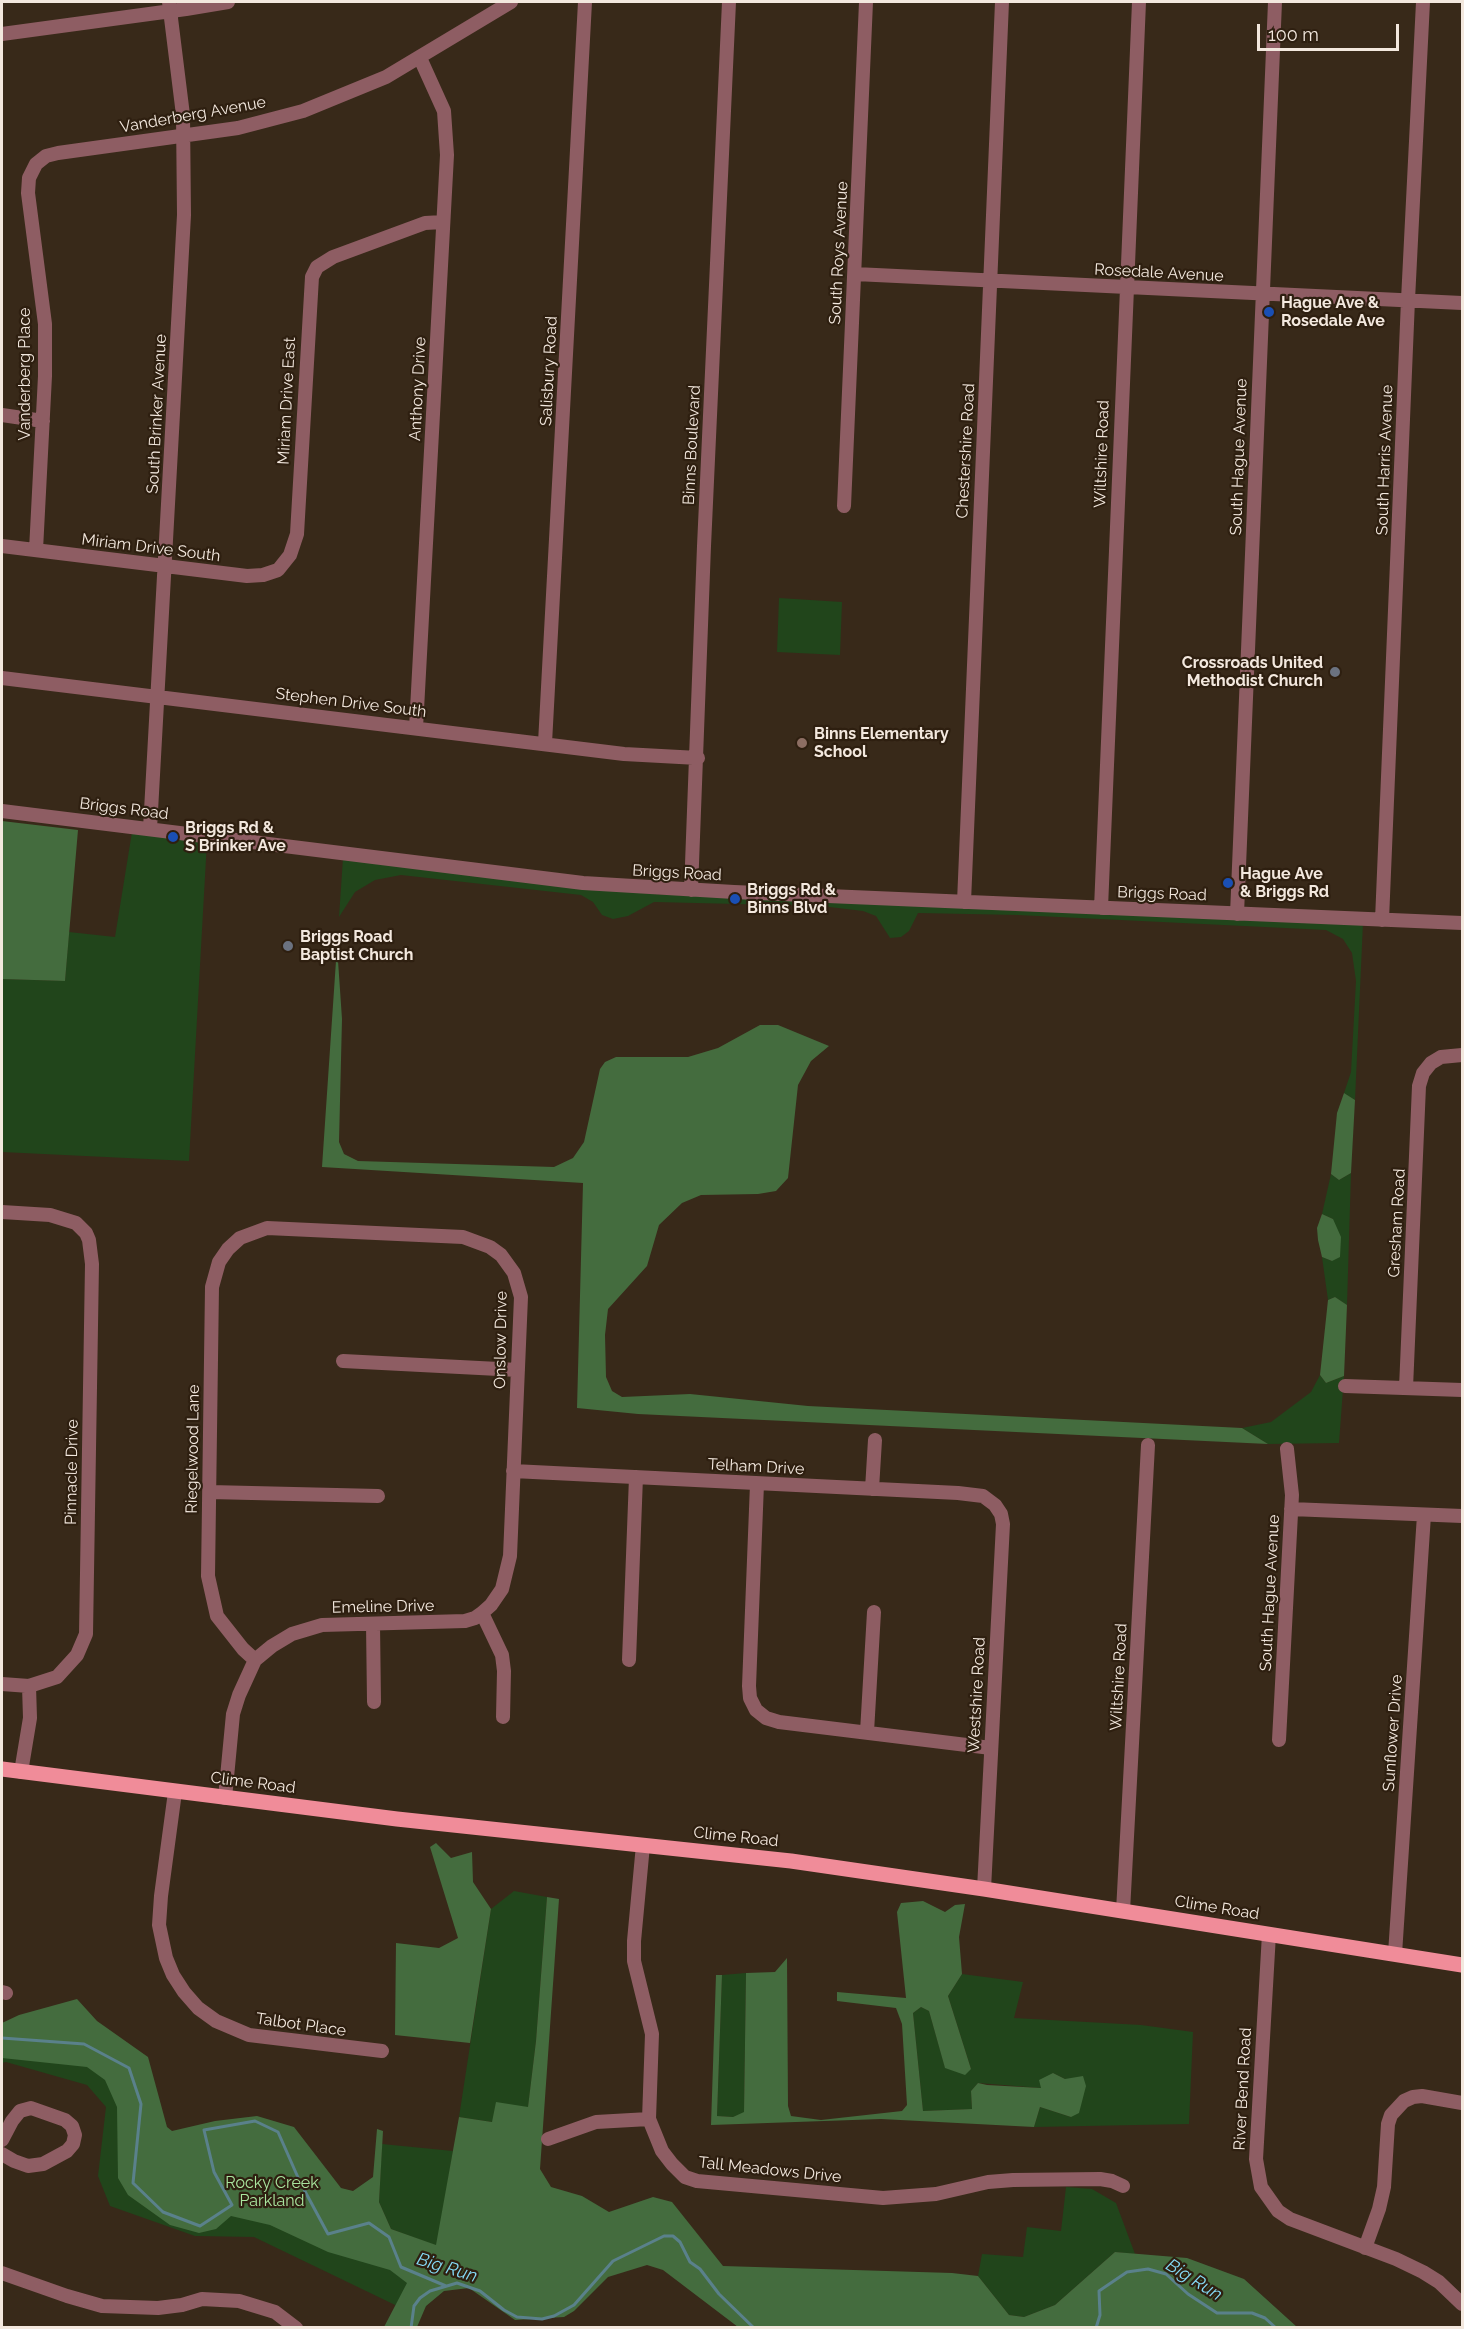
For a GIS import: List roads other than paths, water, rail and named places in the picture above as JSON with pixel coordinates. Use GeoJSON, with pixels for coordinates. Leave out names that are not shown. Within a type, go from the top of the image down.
{"type":"FeatureCollection","features":[{"type":"Feature","properties":{"kind":"main road","name":"Clime Road"},"geometry":{"type":"LineString","coordinates":[[2,1769],[225,1798],[791,1861],[984,1889],[1462,1965]]}},
{"type":"Feature","properties":{"kind":"street"},"geometry":{"type":"LineString","coordinates":[[2,34],[169,6],[228,2]]}},
{"type":"Feature","properties":{"kind":"street","name":"Vanderberg Avenue"},"geometry":{"type":"LineString","coordinates":[[36,164],[46,156],[58,153],[238,128],[303,111],[375,82],[420,58],[476,21],[511,2]]}},
{"type":"Feature","properties":{"kind":"street","name":"Salisbury Road"},"geometry":{"type":"LineString","coordinates":[[545,743],[585,2]]}},
{"type":"Feature","properties":{"kind":"street","name":"Binns Boulevard"},"geometry":{"type":"LineString","coordinates":[[692,890],[704,535],[729,2]]}},
{"type":"Feature","properties":{"kind":"street","name":"South Roys Avenue"},"geometry":{"type":"LineString","coordinates":[[844,506],[866,2]]}},
{"type":"Feature","properties":{"kind":"street","name":"Chestershire Road"},"geometry":{"type":"LineString","coordinates":[[964,902],[1002,2]]}},
{"type":"Feature","properties":{"kind":"street","name":"Wiltshire Road"},"geometry":{"type":"LineString","coordinates":[[1101,908],[1139,2]]}},
{"type":"Feature","properties":{"kind":"street","name":"South Hague Avenue"},"geometry":{"type":"LineString","coordinates":[[1237,914],[1275,2]]}},
{"type":"Feature","properties":{"kind":"street","name":"South Harris Avenue"},"geometry":{"type":"LineString","coordinates":[[1382,920],[1408,300],[1424,2]]}},
{"type":"Feature","properties":{"kind":"street","name":"South Brinker Avenue"},"geometry":{"type":"LineString","coordinates":[[150,828],[184,215],[184,135],[181,92],[169,6]]}},
{"type":"Feature","properties":{"kind":"street","name":"Anthony Drive"},"geometry":{"type":"LineString","coordinates":[[416,728],[447,155],[444,111],[420,58]]}},
{"type":"Feature","properties":{"kind":"street","name":"Vanderberg Place"},"geometry":{"type":"LineString","coordinates":[[36,164],[29,178],[28,193],[45,324],[43,421],[36,550]]}},
{"type":"Feature","properties":{"kind":"street","name":"Miriam Drive East"},"geometry":{"type":"LineString","coordinates":[[290,555],[297,534],[310,290],[317,267],[333,257],[425,223],[443,222]]}},
{"type":"Feature","properties":{"kind":"street","name":"Rosedale Avenue"},"geometry":{"type":"LineString","coordinates":[[855,274],[1462,303]]}},
{"type":"Feature","properties":{"kind":"street"},"geometry":{"type":"LineString","coordinates":[[2,416],[43,421]]}},
{"type":"Feature","properties":{"kind":"street","name":"Miriam Drive South"},"geometry":{"type":"LineString","coordinates":[[2,546],[255,575],[278,570],[290,555]]}},
{"type":"Feature","properties":{"kind":"street","name":"Stephen Drive South"},"geometry":{"type":"LineString","coordinates":[[2,678],[624,754],[698,758]]}},
{"type":"Feature","properties":{"kind":"street","name":"Briggs Road"},"geometry":{"type":"LineString","coordinates":[[2,811],[583,883],[692,890],[1462,923]]}},
{"type":"Feature","properties":{"kind":"street","name":"Gresham Road"},"geometry":{"type":"LineString","coordinates":[[1406,1388],[1419,1086],[1423,1073],[1431,1062],[1441,1057],[1462,1055]]}},
{"type":"Feature","properties":{"kind":"street","name":"Pinnacle Drive"},"geometry":{"type":"LineString","coordinates":[[2,1212],[64,1218],[76,1223],[86,1233],[91,1246],[86,1635],[83,1645],[68,1667],[57,1677],[29,1686]]}},
{"type":"Feature","properties":{"kind":"street","name":"Onslow Drive"},"geometry":{"type":"LineString","coordinates":[[245,1235],[267,1228],[280,1227],[463,1237],[490,1247],[507,1262],[519,1287],[521,1305],[510,1556],[506,1579],[496,1598],[482,1612]]}},
{"type":"Feature","properties":{"kind":"street","name":"Riegelwood Lane"},"geometry":{"type":"LineString","coordinates":[[245,1235],[232,1245],[219,1262],[212,1287],[208,1575],[217,1616],[255,1660]]}},
{"type":"Feature","properties":{"kind":"street"},"geometry":{"type":"LineString","coordinates":[[343,1361],[518,1370]]}},
{"type":"Feature","properties":{"kind":"street"},"geometry":{"type":"LineString","coordinates":[[1345,1386],[1462,1390]]}},
{"type":"Feature","properties":{"kind":"street"},"geometry":{"type":"LineString","coordinates":[[872,1489],[875,1440]]}},
{"type":"Feature","properties":{"kind":"street","name":"Wiltshire Road"},"geometry":{"type":"LineString","coordinates":[[1123,1911],[1148,1445]]}},
{"type":"Feature","properties":{"kind":"street","name":"South Hague Avenue"},"geometry":{"type":"LineString","coordinates":[[1279,1740],[1291,1509],[1291,1472],[1287,1449]]}},
{"type":"Feature","properties":{"kind":"street","name":"Telham Drive"},"geometry":{"type":"LineString","coordinates":[[513,1471],[969,1494],[983,1496],[995,1505]]}},
{"type":"Feature","properties":{"kind":"street"},"geometry":{"type":"LineString","coordinates":[[629,1660],[636,1477]]}},
{"type":"Feature","properties":{"kind":"street"},"geometry":{"type":"LineString","coordinates":[[757,1484],[749,1686],[750,1698],[756,1710],[766,1718],[779,1722],[991,1748]]}},
{"type":"Feature","properties":{"kind":"street"},"geometry":{"type":"LineString","coordinates":[[210,1492],[378,1496]]}},
{"type":"Feature","properties":{"kind":"street","name":"Westshire Road"},"geometry":{"type":"LineString","coordinates":[[984,1889],[1003,1524],[1001,1514],[995,1505]]}},
{"type":"Feature","properties":{"kind":"street"},"geometry":{"type":"LineString","coordinates":[[1291,1509],[1462,1516]]}},
{"type":"Feature","properties":{"kind":"street","name":"Sunflower Drive"},"geometry":{"type":"LineString","coordinates":[[1395,1954],[1424,1515]]}},
{"type":"Feature","properties":{"kind":"street"},"geometry":{"type":"LineString","coordinates":[[482,1612],[502,1654],[503,1717]]}},
{"type":"Feature","properties":{"kind":"street","name":"Emeline Drive"},"geometry":{"type":"LineString","coordinates":[[225,1798],[233,1714],[246,1676],[255,1660],[282,1640],[309,1628],[336,1623],[456,1622],[475,1618],[482,1612]]}},
{"type":"Feature","properties":{"kind":"street"},"geometry":{"type":"LineString","coordinates":[[867,1732],[874,1612]]}},
{"type":"Feature","properties":{"kind":"street"},"geometry":{"type":"LineString","coordinates":[[373,1624],[374,1702]]}},
{"type":"Feature","properties":{"kind":"street"},"geometry":{"type":"LineString","coordinates":[[2,1684],[29,1686],[30,1718],[21,1772]]}},
{"type":"Feature","properties":{"kind":"street","name":"Talbot Place"},"geometry":{"type":"LineString","coordinates":[[175,1792],[159,1907],[159,1925],[166,1958],[173,1976],[184,1992],[198,2008],[216,2021],[249,2035],[382,2051]]}},
{"type":"Feature","properties":{"kind":"street","name":"Tall Meadows Drive"},"geometry":{"type":"LineString","coordinates":[[643,1845],[634,1951],[637,1978],[648,2012],[652,2034],[649,2119],[654,2135],[672,2164],[685,2177],[697,2181],[883,2198],[936,2194],[988,2181],[1100,2179],[1112,2181],[1123,2187]]}},
{"type":"Feature","properties":{"kind":"street","name":"River Bend Road"},"geometry":{"type":"LineString","coordinates":[[1269,1934],[1256,2159],[1262,2187],[1278,2211],[1290,2219],[1396,2259],[1423,2272],[1460,2295]]}},
{"type":"Feature","properties":{"kind":"street"},"geometry":{"type":"LineString","coordinates":[[1365,2248],[1384,2187],[1388,2124],[1396,2107],[1413,2097],[1422,2096],[1462,2103]]}},
{"type":"Feature","properties":{"kind":"street"},"geometry":{"type":"LineString","coordinates":[[2,2139],[20,2111],[31,2108],[65,2120],[72,2126],[75,2135],[73,2144],[67,2151],[43,2164],[28,2166],[14,2162],[2,2154]]}},
{"type":"Feature","properties":{"kind":"street"},"geometry":{"type":"LineString","coordinates":[[548,2139],[596,2122],[649,2119]]}},
{"type":"Feature","properties":{"kind":"street"},"geometry":{"type":"LineString","coordinates":[[2,2273],[102,2306],[158,2308],[182,2305],[202,2299],[239,2301],[275,2312],[296,2328]]}},
{"type":"Feature","properties":{"kind":"waterway","name":"Big Run"},"geometry":{"type":"LineString","coordinates":[[2,2038],[84,2044],[129,2068],[141,2104],[133,2183],[163,2212],[200,2226],[232,2205],[214,2172],[204,2130],[255,2121],[278,2132],[300,2182],[328,2234],[369,2223],[389,2237],[401,2267],[446,2286]]}},
{"type":"Feature","properties":{"kind":"waterway","name":"Big Run"},"geometry":{"type":"LineString","coordinates":[[411,2328],[414,2306],[420,2298],[430,2291],[457,2283],[480,2291],[517,2317],[542,2319],[554,2316],[574,2305],[613,2261],[664,2236],[673,2236],[680,2242],[690,2262],[700,2269],[719,2294],[754,2328]]}},
{"type":"Feature","properties":{"kind":"waterway","name":"Big Run"},"geometry":{"type":"LineString","coordinates":[[1096,2328],[1100,2315],[1099,2291],[1127,2272],[1148,2269],[1166,2274],[1188,2294],[1217,2313],[1252,2313],[1265,2318],[1276,2328]]}},
{"type":"Feature","properties":{"kind":"place","name":"Hague Ave & Rosedale Ave"},"geometry":{"type":"Point","coordinates":[1269,312]}},
{"type":"Feature","properties":{"kind":"place","name":"Crossroads United Methodist Church"},"geometry":{"type":"Point","coordinates":[1335,672]}},
{"type":"Feature","properties":{"kind":"place","name":"Binns Elementary School"},"geometry":{"type":"Point","coordinates":[802,743]}},
{"type":"Feature","properties":{"kind":"place","name":"Briggs Rd & S Brinker Ave"},"geometry":{"type":"Point","coordinates":[173,837]}},
{"type":"Feature","properties":{"kind":"place","name":"Hague Ave & Briggs Rd"},"geometry":{"type":"Point","coordinates":[1228,883]}},
{"type":"Feature","properties":{"kind":"place","name":"Briggs Rd & Binns Blvd"},"geometry":{"type":"Point","coordinates":[735,899]}},
{"type":"Feature","properties":{"kind":"place","name":"Briggs Road Baptist Church"},"geometry":{"type":"Point","coordinates":[288,946]}},
{"type":"Feature","properties":{"kind":"park label","name":"Rocky Creek Parkland"},"geometry":{"type":"Point","coordinates":[272,2192]}}]}
